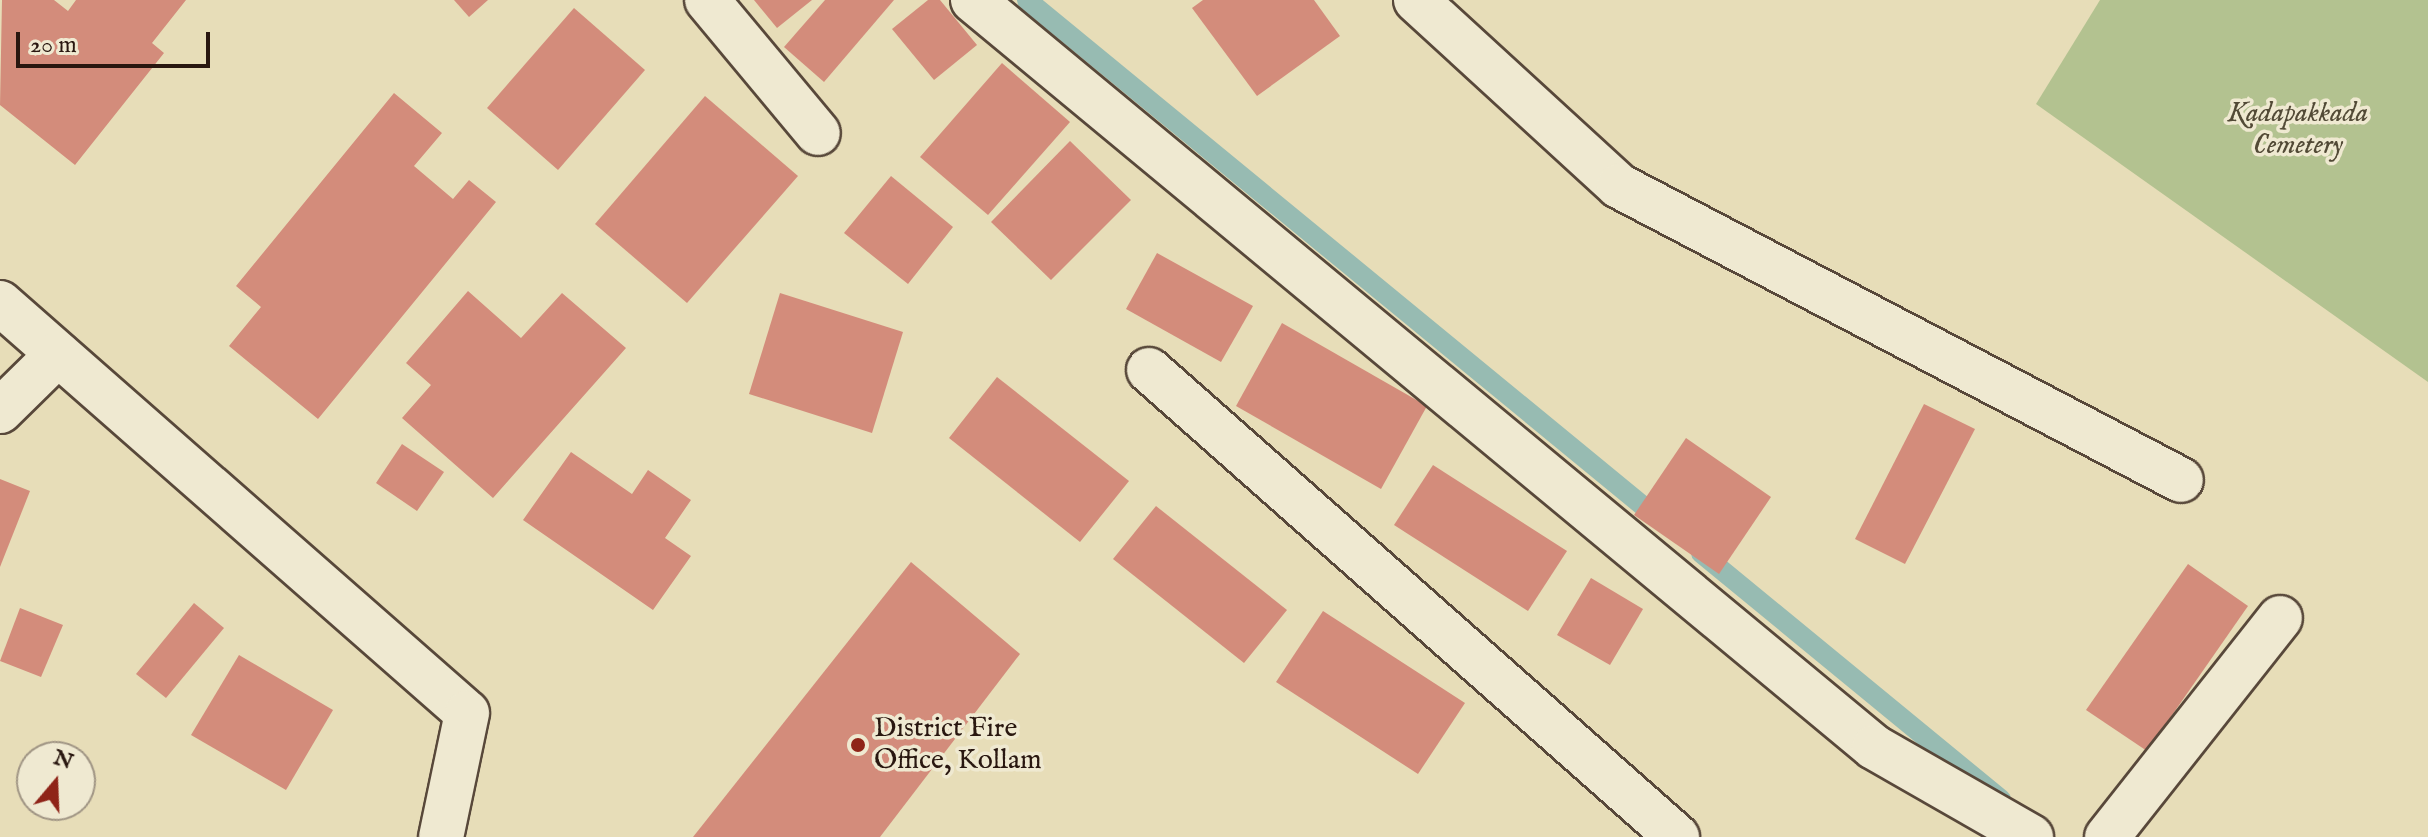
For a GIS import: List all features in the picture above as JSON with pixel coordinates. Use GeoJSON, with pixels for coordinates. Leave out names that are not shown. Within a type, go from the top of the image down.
{"type":"FeatureCollection","features":[{"type":"Feature","properties":{"kind":"street"},"geometry":{"type":"LineString","coordinates":[[707,0],[818,133]]}},
{"type":"Feature","properties":{"kind":"street"},"geometry":{"type":"LineString","coordinates":[[973,0],[1874,747],[2031,837]]}},
{"type":"Feature","properties":{"kind":"street"},"geometry":{"type":"LineString","coordinates":[[1416,0],[1619,186],[2181,480]]}},
{"type":"Feature","properties":{"kind":"street"},"geometry":{"type":"LineString","coordinates":[[0,303],[467,713],[441,837]]}},
{"type":"Feature","properties":{"kind":"street"},"geometry":{"type":"LineString","coordinates":[[0,411],[58,354]]}},
{"type":"Feature","properties":{"kind":"street"},"geometry":{"type":"LineString","coordinates":[[1149,370],[1677,837]]}},
{"type":"Feature","properties":{"kind":"street"},"geometry":{"type":"LineString","coordinates":[[2107,837],[2280,618]]}},
{"type":"Feature","properties":{"kind":"green space","name":"Kadapakkada Cemetery"},"geometry":{"type":"Polygon","coordinates":[[[2100,0],[2428,0],[2428,382],[2036,104],[2100,0]]]}},
{"type":"Feature","properties":{"kind":"building"},"geometry":{"type":"Polygon","coordinates":[[[2,0],[54,0],[68,11],[76,0],[186,0],[152,43],[164,53],[75,165],[0,105],[2,0]]]}},
{"type":"Feature","properties":{"kind":"building"},"geometry":{"type":"Polygon","coordinates":[[[454,0],[488,0],[469,17],[454,0]]]}},
{"type":"Feature","properties":{"kind":"building"},"geometry":{"type":"Polygon","coordinates":[[[754,0],[812,0],[777,28],[754,0]]]}},
{"type":"Feature","properties":{"kind":"building"},"geometry":{"type":"Polygon","coordinates":[[[825,0],[894,0],[824,82],[784,47],[825,0]]]}},
{"type":"Feature","properties":{"kind":"building"},"geometry":{"type":"Polygon","coordinates":[[[928,0],[940,0],[977,45],[934,80],[892,29],[928,0]]]}},
{"type":"Feature","properties":{"kind":"building"},"geometry":{"type":"Polygon","coordinates":[[[1203,0],[1314,0],[1340,36],[1257,96],[1192,8],[1203,0]]]}},
{"type":"Feature","properties":{"kind":"building"},"geometry":{"type":"Polygon","coordinates":[[[574,8],[645,70],[558,170],[487,108],[574,8]]]}},
{"type":"Feature","properties":{"kind":"building"},"geometry":{"type":"Polygon","coordinates":[[[1002,63],[1070,122],[988,215],[920,157],[1002,63]]]}},
{"type":"Feature","properties":{"kind":"building"},"geometry":{"type":"Polygon","coordinates":[[[394,93],[442,133],[414,166],[453,199],[469,180],[496,202],[318,419],[229,346],[261,307],[236,286],[394,93]]]}},
{"type":"Feature","properties":{"kind":"building"},"geometry":{"type":"Polygon","coordinates":[[[705,96],[798,176],[687,303],[595,224],[705,96]]]}},
{"type":"Feature","properties":{"kind":"building"},"geometry":{"type":"Polygon","coordinates":[[[1070,141],[1131,200],[1051,280],[991,222],[1070,141]]]}},
{"type":"Feature","properties":{"kind":"building"},"geometry":{"type":"Polygon","coordinates":[[[891,176],[953,227],[908,284],[844,233],[891,176]]]}},
{"type":"Feature","properties":{"kind":"building"},"geometry":{"type":"Polygon","coordinates":[[[1157,253],[1253,306],[1221,362],[1126,309],[1157,253]]]}},
{"type":"Feature","properties":{"kind":"building"},"geometry":{"type":"Polygon","coordinates":[[[468,291],[521,338],[562,293],[626,348],[493,498],[402,418],[431,385],[406,363],[468,291]]]}},
{"type":"Feature","properties":{"kind":"building"},"geometry":{"type":"Polygon","coordinates":[[[780,293],[903,332],[872,433],[749,394],[780,293]]]}},
{"type":"Feature","properties":{"kind":"building"},"geometry":{"type":"Polygon","coordinates":[[[1282,323],[1427,406],[1381,489],[1236,406],[1282,323]]]}},
{"type":"Feature","properties":{"kind":"building"},"geometry":{"type":"Polygon","coordinates":[[[997,377],[1129,481],[1080,542],[949,438],[997,377]]]}},
{"type":"Feature","properties":{"kind":"building"},"geometry":{"type":"Polygon","coordinates":[[[1924,404],[1975,429],[1905,564],[1855,539],[1924,404]]]}},
{"type":"Feature","properties":{"kind":"building"},"geometry":{"type":"Polygon","coordinates":[[[1686,438],[1771,497],[1719,574],[1634,515],[1686,438]]]}},
{"type":"Feature","properties":{"kind":"building"},"geometry":{"type":"Polygon","coordinates":[[[402,444],[444,472],[417,511],[376,483],[402,444]]]}},
{"type":"Feature","properties":{"kind":"building"},"geometry":{"type":"Polygon","coordinates":[[[571,452],[632,494],[648,470],[691,500],[665,538],[691,556],[653,610],[523,520],[571,452]]]}},
{"type":"Feature","properties":{"kind":"building"},"geometry":{"type":"Polygon","coordinates":[[[1433,465],[1567,551],[1528,611],[1394,525],[1433,465]]]}},
{"type":"Feature","properties":{"kind":"building"},"geometry":{"type":"Polygon","coordinates":[[[0,479],[30,491],[0,567],[0,479]]]}},
{"type":"Feature","properties":{"kind":"building"},"geometry":{"type":"Polygon","coordinates":[[[1156,506],[1287,610],[1244,663],[1113,559],[1156,506]]]}},
{"type":"Feature","properties":{"kind":"building","name":"District Fire Office, Kollam"},"geometry":{"type":"Polygon","coordinates":[[[911,562],[1020,654],[880,837],[693,837],[911,562]]]}},
{"type":"Feature","properties":{"kind":"building"},"geometry":{"type":"Polygon","coordinates":[[[2188,564],[2248,606],[2147,751],[2086,710],[2188,564]]]}},
{"type":"Feature","properties":{"kind":"building"},"geometry":{"type":"Polygon","coordinates":[[[1591,578],[1643,609],[1610,665],[1557,635],[1591,578]]]}},
{"type":"Feature","properties":{"kind":"building"},"geometry":{"type":"Polygon","coordinates":[[[194,603],[224,628],[166,698],[136,674],[194,603]]]}},
{"type":"Feature","properties":{"kind":"building"},"geometry":{"type":"Polygon","coordinates":[[[20,608],[63,625],[41,677],[0,661],[20,608]]]}},
{"type":"Feature","properties":{"kind":"building"},"geometry":{"type":"Polygon","coordinates":[[[1323,611],[1465,703],[1418,774],[1276,682],[1323,611]]]}},
{"type":"Feature","properties":{"kind":"building"},"geometry":{"type":"Polygon","coordinates":[[[239,655],[333,710],[286,790],[191,735],[239,655]]]}},
{"type":"Feature","properties":{"kind":"waterway"},"geometry":{"type":"LineString","coordinates":[[1027,0],[1660,520]]}},
{"type":"Feature","properties":{"kind":"waterway"},"geometry":{"type":"LineString","coordinates":[[1701,553],[2001,799]]}},
{"type":"Feature","properties":{"kind":"place","name":"District Fire Office, Kollam"},"geometry":{"type":"Point","coordinates":[858,745]}}]}
